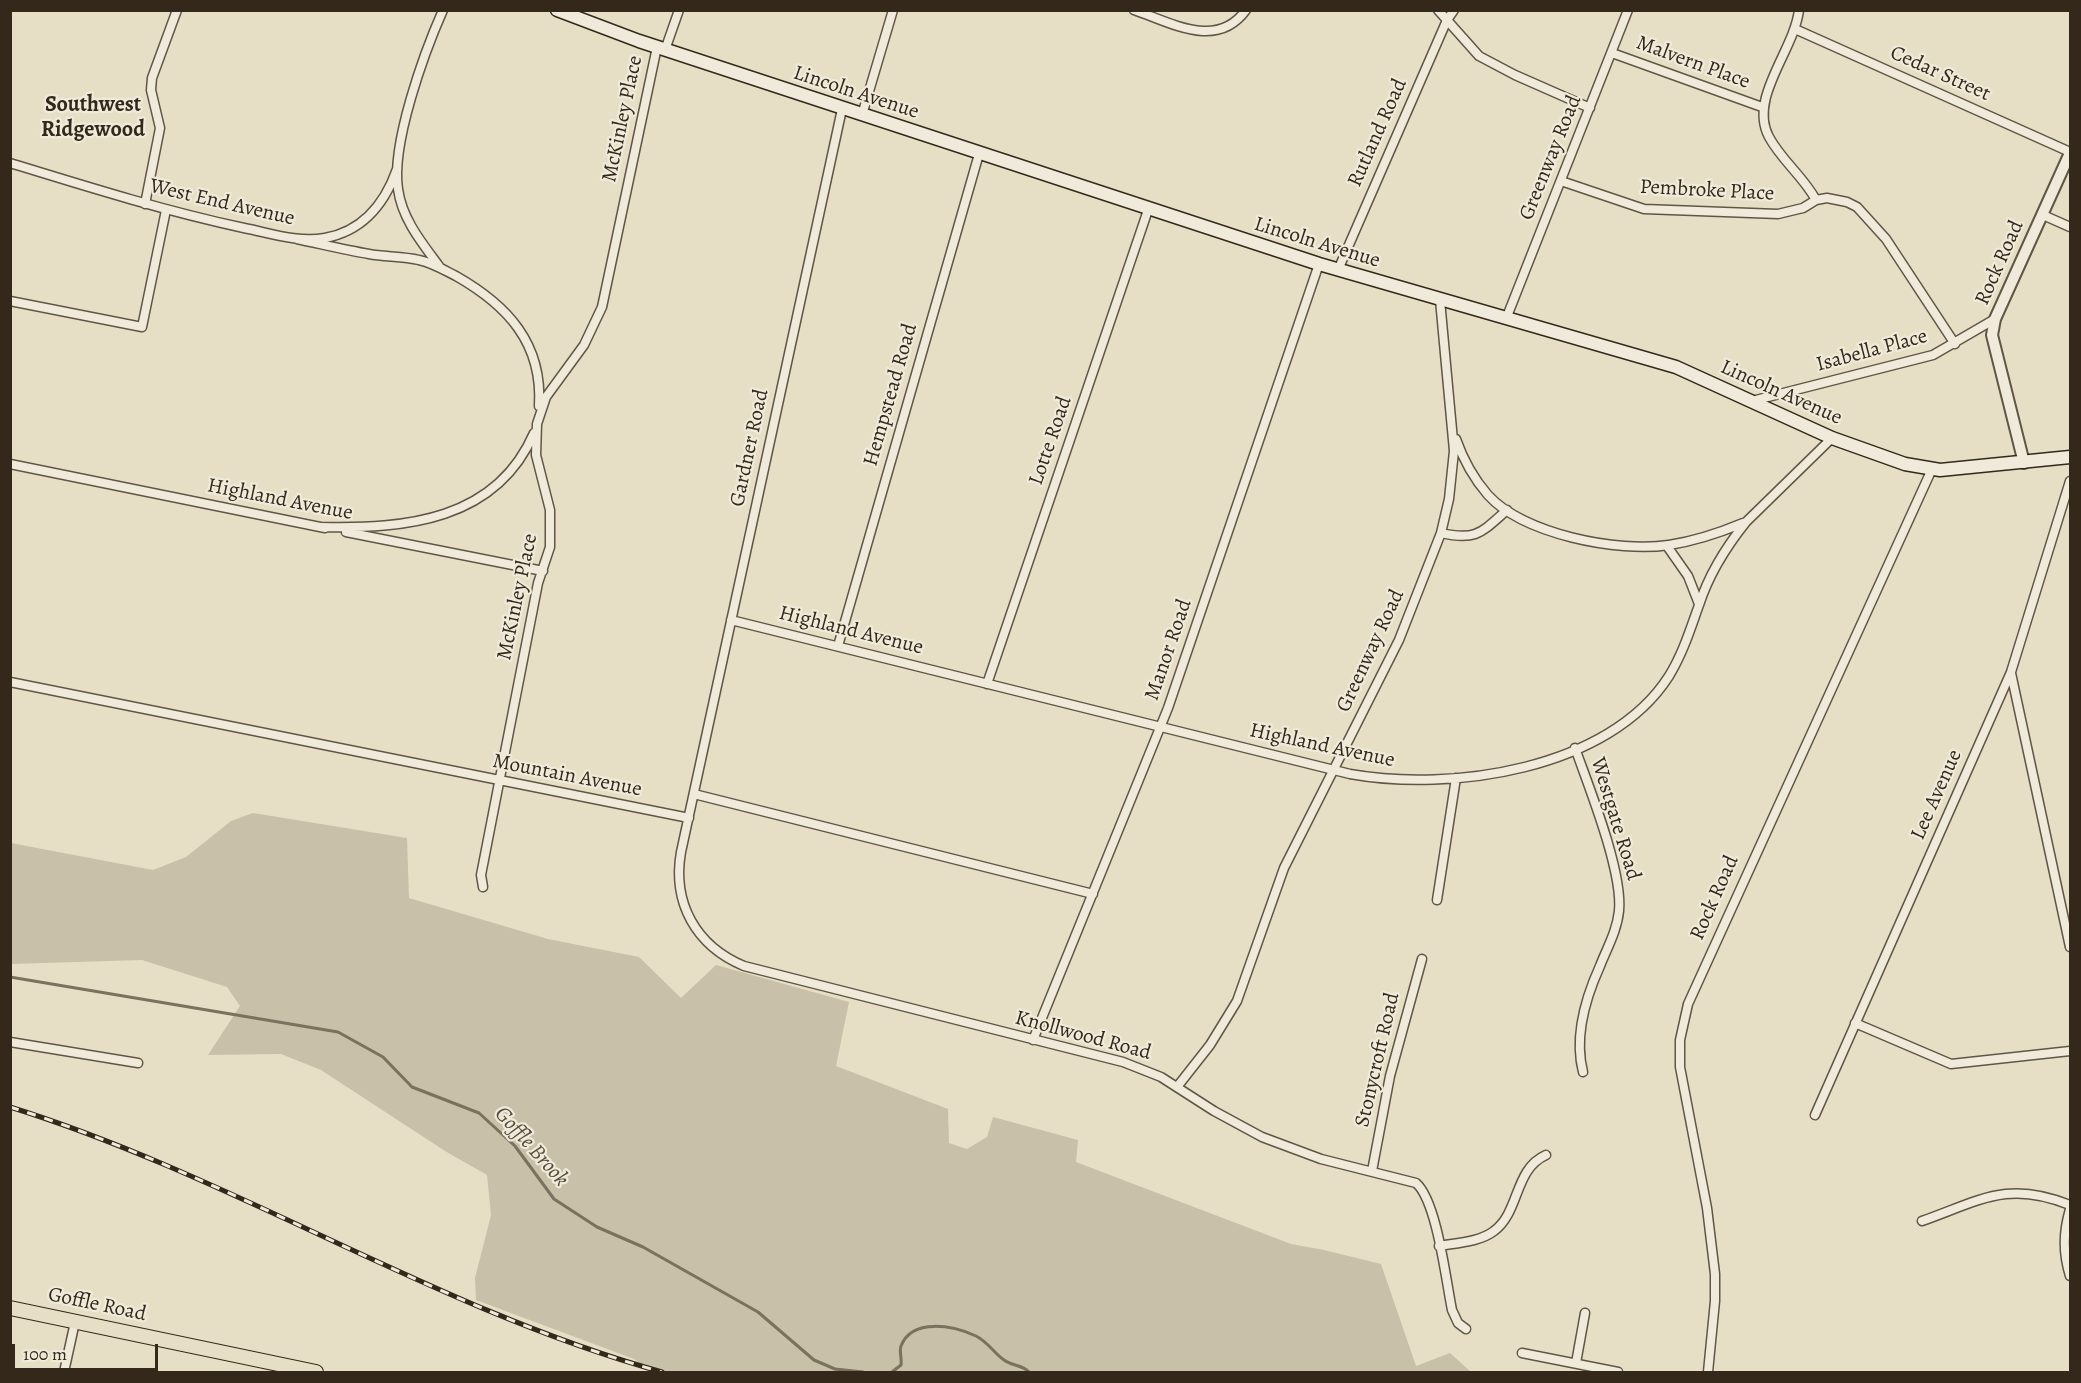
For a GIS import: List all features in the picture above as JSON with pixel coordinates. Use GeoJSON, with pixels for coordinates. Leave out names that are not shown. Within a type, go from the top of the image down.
{"type":"FeatureCollection","features":[{"type":"Feature","properties":{"kind":"main road","name":"Lincoln Avenue"},"geometry":{"type":"LineString","coordinates":[[557,10],[661,49],[1148,210],[1338,270],[1676,367],[1832,438],[1905,464],[1932,469],[2024,463],[2070,457]]}},
{"type":"Feature","properties":{"kind":"main road","name":"Goffle Road"},"geometry":{"type":"LineString","coordinates":[[10,1308],[315,1372]]}},
{"type":"Feature","properties":{"kind":"street"},"geometry":{"type":"LineString","coordinates":[[145,204],[160,128],[152,90],[152,78],[177,10]]}},
{"type":"Feature","properties":{"kind":"street","name":"West End Avenue"},"geometry":{"type":"LineString","coordinates":[[10,163],[166,210],[297,239],[326,238],[364,221],[384,199],[397,169],[420,72],[443,10]]}},
{"type":"Feature","properties":{"kind":"street","name":"McKinley Place"},"geometry":{"type":"LineString","coordinates":[[483,887],[481,875],[499,781],[550,547],[550,510],[536,455],[537,424],[546,397],[584,345],[602,307],[661,49],[679,10]]}},
{"type":"Feature","properties":{"kind":"street"},"geometry":{"type":"LineString","coordinates":[[862,116],[893,10]]}},
{"type":"Feature","properties":{"kind":"street"},"geometry":{"type":"LineString","coordinates":[[1134,10],[1198,32],[1209,33],[1229,28],[1246,11]]}},
{"type":"Feature","properties":{"kind":"street"},"geometry":{"type":"LineString","coordinates":[[1438,10],[1479,56],[1515,75],[1590,108]]}},
{"type":"Feature","properties":{"kind":"street","name":"Rutland Road"},"geometry":{"type":"LineString","coordinates":[[1338,270],[1447,20],[1454,10]]}},
{"type":"Feature","properties":{"kind":"street","name":"Greenway Road"},"geometry":{"type":"LineString","coordinates":[[1506,319],[1628,10]]}},
{"type":"Feature","properties":{"kind":"street"},"geometry":{"type":"LineString","coordinates":[[1799,10],[1796,29],[1762,107],[1762,118],[1769,138],[1801,175],[1816,200],[1827,198],[1847,202],[1872,222],[1895,251],[1955,344]]}},
{"type":"Feature","properties":{"kind":"street","name":"Cedar Street"},"geometry":{"type":"LineString","coordinates":[[1796,29],[2070,152]]}},
{"type":"Feature","properties":{"kind":"street","name":"Malvern Place"},"geometry":{"type":"LineString","coordinates":[[1612,53],[1762,107]]}},
{"type":"Feature","properties":{"kind":"street","name":"Gardner Road"},"geometry":{"type":"LineString","coordinates":[[694,794],[842,109]]}},
{"type":"Feature","properties":{"kind":"street","name":"Rock Road"},"geometry":{"type":"LineString","coordinates":[[2024,463],[1992,335],[1995,319],[2070,152]]}},
{"type":"Feature","properties":{"kind":"street","name":"Hempstead Road"},"geometry":{"type":"LineString","coordinates":[[838,646],[979,154]]}},
{"type":"Feature","properties":{"kind":"street","name":"West End Avenue"},"geometry":{"type":"LineString","coordinates":[[397,169],[401,202],[410,224],[439,266]]}},
{"type":"Feature","properties":{"kind":"street","name":"Pembroke Place"},"geometry":{"type":"LineString","coordinates":[[1561,181],[1644,209],[1778,214],[1803,208],[1816,200]]}},
{"type":"Feature","properties":{"kind":"street"},"geometry":{"type":"LineString","coordinates":[[10,301],[142,327],[166,210]]}},
{"type":"Feature","properties":{"kind":"street","name":"Lotte Road"},"geometry":{"type":"LineString","coordinates":[[987,684],[1148,210]]}},
{"type":"Feature","properties":{"kind":"street"},"geometry":{"type":"LineString","coordinates":[[2043,215],[2070,227]]}},
{"type":"Feature","properties":{"kind":"street"},"geometry":{"type":"LineString","coordinates":[[297,239],[369,254],[417,259],[439,266],[484,292],[501,306],[516,325],[532,353],[538,372],[540,397],[537,424],[522,456],[494,487],[475,501],[423,522],[397,526],[321,527]]}},
{"type":"Feature","properties":{"kind":"street","name":"Manor Road"},"geometry":{"type":"LineString","coordinates":[[1033,1040],[1161,727],[1319,264]]}},
{"type":"Feature","properties":{"kind":"street","name":"Greenway Road"},"geometry":{"type":"LineString","coordinates":[[1177,1087],[1210,1045],[1237,1001],[1284,868],[1399,640],[1441,533],[1452,476],[1452,424],[1440,300]]}},
{"type":"Feature","properties":{"kind":"street","name":"Isabella Place"},"geometry":{"type":"LineString","coordinates":[[1752,401],[1933,355],[1995,319]]}},
{"type":"Feature","properties":{"kind":"street"},"geometry":{"type":"LineString","coordinates":[[1452,424],[1475,478],[1489,496],[1507,510],[1537,526],[1579,538],[1628,546],[1667,546],[1717,533],[1746,522]]}},
{"type":"Feature","properties":{"kind":"street","name":"Highland Avenue"},"geometry":{"type":"LineString","coordinates":[[732,620],[1334,770],[1392,780],[1456,778],[1528,765],[1575,748],[1609,731],[1652,697],[1681,655],[1699,604],[1720,558],[1746,522],[1832,438]]}},
{"type":"Feature","properties":{"kind":"street","name":"Highland Avenue"},"geometry":{"type":"LineString","coordinates":[[10,464],[543,571]]}},
{"type":"Feature","properties":{"kind":"street","name":"Rock Road"},"geometry":{"type":"LineString","coordinates":[[1708,1372],[1715,1301],[1714,1253],[1680,1067],[1682,1029],[1689,1004],[1932,469]]}},
{"type":"Feature","properties":{"kind":"street","name":"Lee Avenue"},"geometry":{"type":"LineString","coordinates":[[1815,1115],[2011,672],[2070,481]]}},
{"type":"Feature","properties":{"kind":"street"},"geometry":{"type":"LineString","coordinates":[[1441,533],[1463,538],[1479,534],[1507,510]]}},
{"type":"Feature","properties":{"kind":"street"},"geometry":{"type":"LineString","coordinates":[[1667,546],[1688,576],[1699,604]]}},
{"type":"Feature","properties":{"kind":"street"},"geometry":{"type":"LineString","coordinates":[[2011,672],[2070,947]]}},
{"type":"Feature","properties":{"kind":"street","name":"Mountain Avenue"},"geometry":{"type":"LineString","coordinates":[[10,682],[688,818]]}},
{"type":"Feature","properties":{"kind":"street","name":"Westgate Road"},"geometry":{"type":"LineString","coordinates":[[1575,748],[1597,809],[1617,885],[1620,908],[1616,927],[1598,969],[1582,1019],[1578,1044],[1583,1072]]}},
{"type":"Feature","properties":{"kind":"street"},"geometry":{"type":"LineString","coordinates":[[1437,900],[1456,778]]}},
{"type":"Feature","properties":{"kind":"street"},"geometry":{"type":"LineString","coordinates":[[688,818],[694,794],[1094,894]]}},
{"type":"Feature","properties":{"kind":"street","name":"Knollwood Road"},"geometry":{"type":"LineString","coordinates":[[688,818],[678,868],[682,902],[694,928],[723,956],[744,966],[775,975],[1123,1062],[1161,1077],[1262,1137],[1321,1159],[1406,1179],[1420,1187],[1430,1207],[1452,1310],[1458,1323],[1466,1329]]}},
{"type":"Feature","properties":{"kind":"street","name":"Stonycroft Road"},"geometry":{"type":"LineString","coordinates":[[1372,1171],[1390,1076],[1422,959]]}},
{"type":"Feature","properties":{"kind":"street"},"geometry":{"type":"LineString","coordinates":[[1855,1023],[1951,1064],[2070,1051]]}},
{"type":"Feature","properties":{"kind":"street"},"geometry":{"type":"LineString","coordinates":[[10,1042],[138,1063]]}},
{"type":"Feature","properties":{"kind":"street"},"geometry":{"type":"LineString","coordinates":[[1439,1246],[1479,1238],[1494,1232],[1506,1215],[1526,1171],[1538,1158],[1546,1155]]}},
{"type":"Feature","properties":{"kind":"street"},"geometry":{"type":"LineString","coordinates":[[1922,1221],[2009,1192],[2038,1193],[2070,1207],[2064,1242],[2065,1259],[2070,1276]]}},
{"type":"Feature","properties":{"kind":"street"},"geometry":{"type":"LineString","coordinates":[[1576,1363],[1585,1313]]}},
{"type":"Feature","properties":{"kind":"street"},"geometry":{"type":"LineString","coordinates":[[63,1372],[75,1322]]}},
{"type":"Feature","properties":{"kind":"street"},"geometry":{"type":"LineString","coordinates":[[1522,1353],[1618,1372]]}},
{"type":"Feature","properties":{"kind":"shaded area"},"geometry":{"type":"Polygon","coordinates":[[[253,813],[407,838],[409,898],[548,939],[639,957],[681,998],[716,965],[849,1002],[836,1066],[948,1109],[949,1143],[967,1149],[987,1137],[993,1117],[1078,1140],[1076,1162],[1291,1244],[1381,1264],[1416,1366],[1450,1353],[1471,1372],[652,1372],[634,1359],[476,1300],[475,1278],[491,1215],[487,1175],[445,1151],[321,1070],[281,1054],[208,1055],[240,1006],[227,987],[142,960],[11,964],[11,843],[153,870],[186,857],[231,821],[253,813]]]}},
{"type":"Feature","properties":{"kind":"waterway","name":"Goffle Brook"},"geometry":{"type":"LineString","coordinates":[[10,977],[338,1032],[383,1057],[412,1087],[479,1113],[515,1146],[554,1199],[597,1227],[643,1247],[758,1312],[814,1360],[835,1369],[863,1372]]}},
{"type":"Feature","properties":{"kind":"waterway","name":"Goffle Brook"},"geometry":{"type":"LineString","coordinates":[[892,1372],[901,1365],[900,1348],[906,1337],[924,1327],[934,1326],[957,1329],[976,1336],[1004,1360],[1029,1372]]}},
{"type":"Feature","properties":{"kind":"railway"},"geometry":{"type":"LineString","coordinates":[[10,1107],[93,1136],[175,1169],[496,1314],[578,1345],[662,1372]]}},
{"type":"Feature","properties":{"kind":"district","name":"Southwest Ridgewood"},"geometry":{"type":"Point","coordinates":[93,118]}}]}
